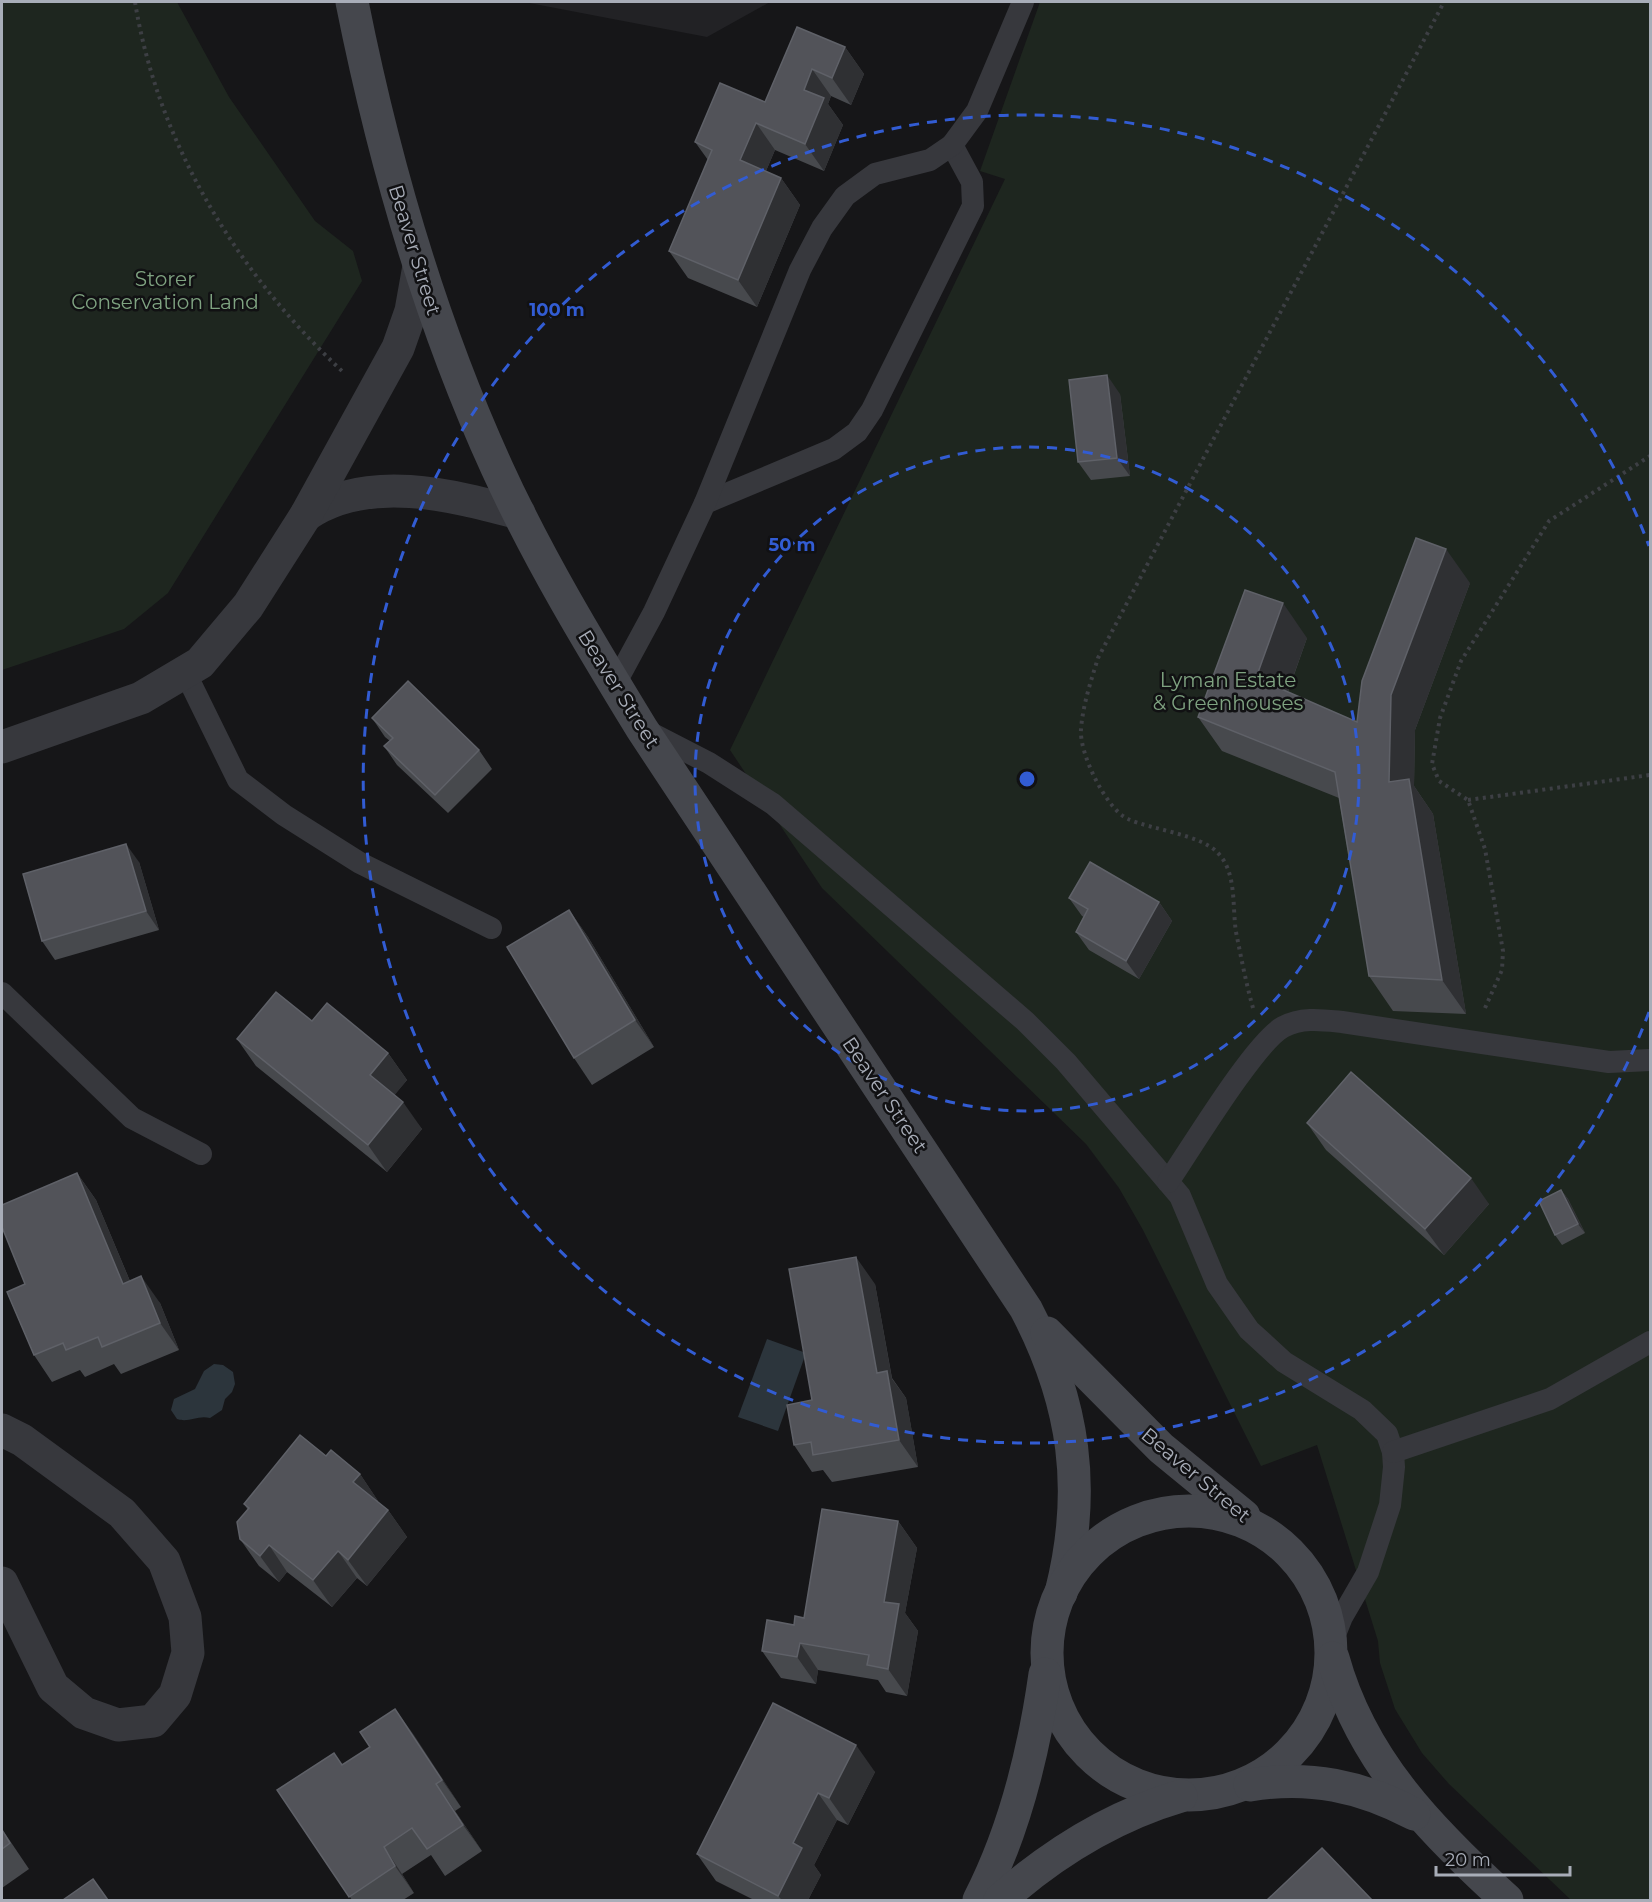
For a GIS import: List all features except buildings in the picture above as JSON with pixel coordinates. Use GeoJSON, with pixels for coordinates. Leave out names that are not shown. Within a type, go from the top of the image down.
{"type":"FeatureCollection","features":[{"type":"Feature","properties":{"kind":"main road","name":"Beaver Street"},"geometry":{"type":"LineString","coordinates":[[352,2],[390,170],[419,266],[454,369],[519,513],[642,729],[1026,1309],[1052,1363],[1065,1406],[1075,1463],[1070,1556],[1061,1593]]}},
{"type":"Feature","properties":{"kind":"main road","name":"Beaver Street"},"geometry":{"type":"LineString","coordinates":[[1026,1309],[1073,1361],[1161,1448],[1207,1488],[1269,1535]]}},
{"type":"Feature","properties":{"kind":"main road"},"geometry":{"type":"LineString","coordinates":[[979,1900],[1002,1850],[1021,1790],[1036,1730],[1047,1658],[1048,1635],[1061,1593],[1083,1558],[1098,1544],[1132,1522],[1171,1511],[1212,1512],[1232,1517],[1269,1535],[1287,1550],[1315,1586],[1324,1608],[1330,1647],[1339,1682],[1360,1730],[1391,1780],[1422,1818],[1508,1900]]}},
{"type":"Feature","properties":{"kind":"main road"},"geometry":{"type":"LineString","coordinates":[[1230,1788],[1271,1769],[1303,1737],[1315,1719],[1323,1698],[1329,1676],[1330,1647]]}},
{"type":"Feature","properties":{"kind":"main road"},"geometry":{"type":"LineString","coordinates":[[1047,1658],[1056,1704],[1067,1726],[1098,1762],[1140,1786],[1163,1793],[1186,1795]]}},
{"type":"Feature","properties":{"kind":"main road"},"geometry":{"type":"LineString","coordinates":[[1000,1900],[1038,1868],[1102,1827],[1139,1810],[1186,1795],[1302,1780],[1335,1784],[1366,1792],[1422,1818]]}},
{"type":"Feature","properties":{"kind":"street"},"geometry":{"type":"LineString","coordinates":[[2,747],[141,698],[200,663],[248,606],[306,515],[405,330],[416,290],[419,266]]}},
{"type":"Feature","properties":{"kind":"street"},"geometry":{"type":"LineString","coordinates":[[306,515],[339,497],[381,491],[466,499],[519,513]]}},
{"type":"Feature","properties":{"kind":"street"},"geometry":{"type":"LineString","coordinates":[[2,1430],[22,1440],[122,1513],[164,1561],[185,1617],[188,1653],[175,1695],[153,1721],[118,1725],[84,1713],[53,1687],[2,1583]]}},
{"type":"Feature","properties":{"kind":"lane"},"geometry":{"type":"LineString","coordinates":[[615,684],[654,612],[705,503],[801,270],[822,228],[845,196],[875,174],[930,160],[952,145],[977,111],[1023,2]]}},
{"type":"Feature","properties":{"kind":"lane"},"geometry":{"type":"LineString","coordinates":[[705,503],[834,449],[857,432],[872,410],[974,206],[972,182],[952,145]]}},
{"type":"Feature","properties":{"kind":"lane"},"geometry":{"type":"LineString","coordinates":[[185,672],[238,780],[284,815],[360,863],[491,928]]}},
{"type":"Feature","properties":{"kind":"lane"},"geometry":{"type":"LineString","coordinates":[[642,729],[717,768],[796,823],[1025,1021],[1066,1062],[1168,1182],[1189,1213],[1217,1284],[1249,1330],[1284,1362],[1376,1421],[1387,1434],[1394,1452],[1394,1485],[1368,1572],[1342,1617],[1330,1647]]}},
{"type":"Feature","properties":{"kind":"lane"},"geometry":{"type":"LineString","coordinates":[[2,993],[132,1118],[201,1154]]}},
{"type":"Feature","properties":{"kind":"lane"},"geometry":{"type":"LineString","coordinates":[[1168,1182],[1240,1075],[1281,1028],[1293,1023],[1313,1019],[1609,1062],[1650,1060]]}},
{"type":"Feature","properties":{"kind":"lane"},"geometry":{"type":"LineString","coordinates":[[1394,1452],[1550,1399],[1650,1342]]}},
{"type":"Feature","properties":{"kind":"path"},"geometry":{"type":"LineString","coordinates":[[135,2],[142,45],[166,120],[198,185],[241,256],[303,335],[370,397]]}},
{"type":"Feature","properties":{"kind":"path"},"geometry":{"type":"LineString","coordinates":[[1267,1042],[1248,987],[1227,867],[1217,851],[1198,842],[1126,819],[1103,795],[1088,762],[1081,731],[1087,692],[1098,658],[1444,2]]}},
{"type":"Feature","properties":{"kind":"path"},"geometry":{"type":"LineString","coordinates":[[1478,1042],[1480,1018],[1502,970],[1503,951],[1485,849],[1468,800],[1439,781],[1432,764],[1440,718],[1461,661],[1549,521],[1650,456]]}},
{"type":"Feature","properties":{"kind":"path"},"geometry":{"type":"LineString","coordinates":[[1468,800],[1650,776]]}},
{"type":"Feature","properties":{"kind":"shaded area"},"geometry":{"type":"Polygon","coordinates":[[[524,2],[770,2],[707,37],[524,2]]]}},
{"type":"Feature","properties":{"kind":"shaded area"},"geometry":{"type":"Polygon","coordinates":[[[767,1339],[806,1353],[778,1431],[738,1417],[767,1339]]]}},
{"type":"Feature","properties":{"kind":"shaded area"},"geometry":{"type":"Polygon","coordinates":[[[214,1364],[223,1365],[233,1372],[235,1384],[232,1392],[225,1399],[222,1410],[210,1418],[177,1419],[171,1410],[174,1399],[195,1389],[204,1371],[214,1364]]]}},
{"type":"Feature","properties":{"kind":"green space","name":"Storer Conservation Land"},"geometry":{"type":"Polygon","coordinates":[[[2,2],[177,2],[229,97],[315,221],[353,251],[362,281],[168,593],[124,629],[2,670],[2,2]]]}},
{"type":"Feature","properties":{"kind":"green space","name":"Lyman Estate & Greenhouses"},"geometry":{"type":"Polygon","coordinates":[[[1040,2],[1650,2],[1650,1900],[1571,1900],[1449,1784],[1422,1753],[1395,1709],[1380,1663],[1378,1641],[1317,1445],[1261,1466],[1143,1230],[1119,1188],[1086,1144],[822,888],[730,750],[1005,179],[980,171],[1040,2]]]}}]}
